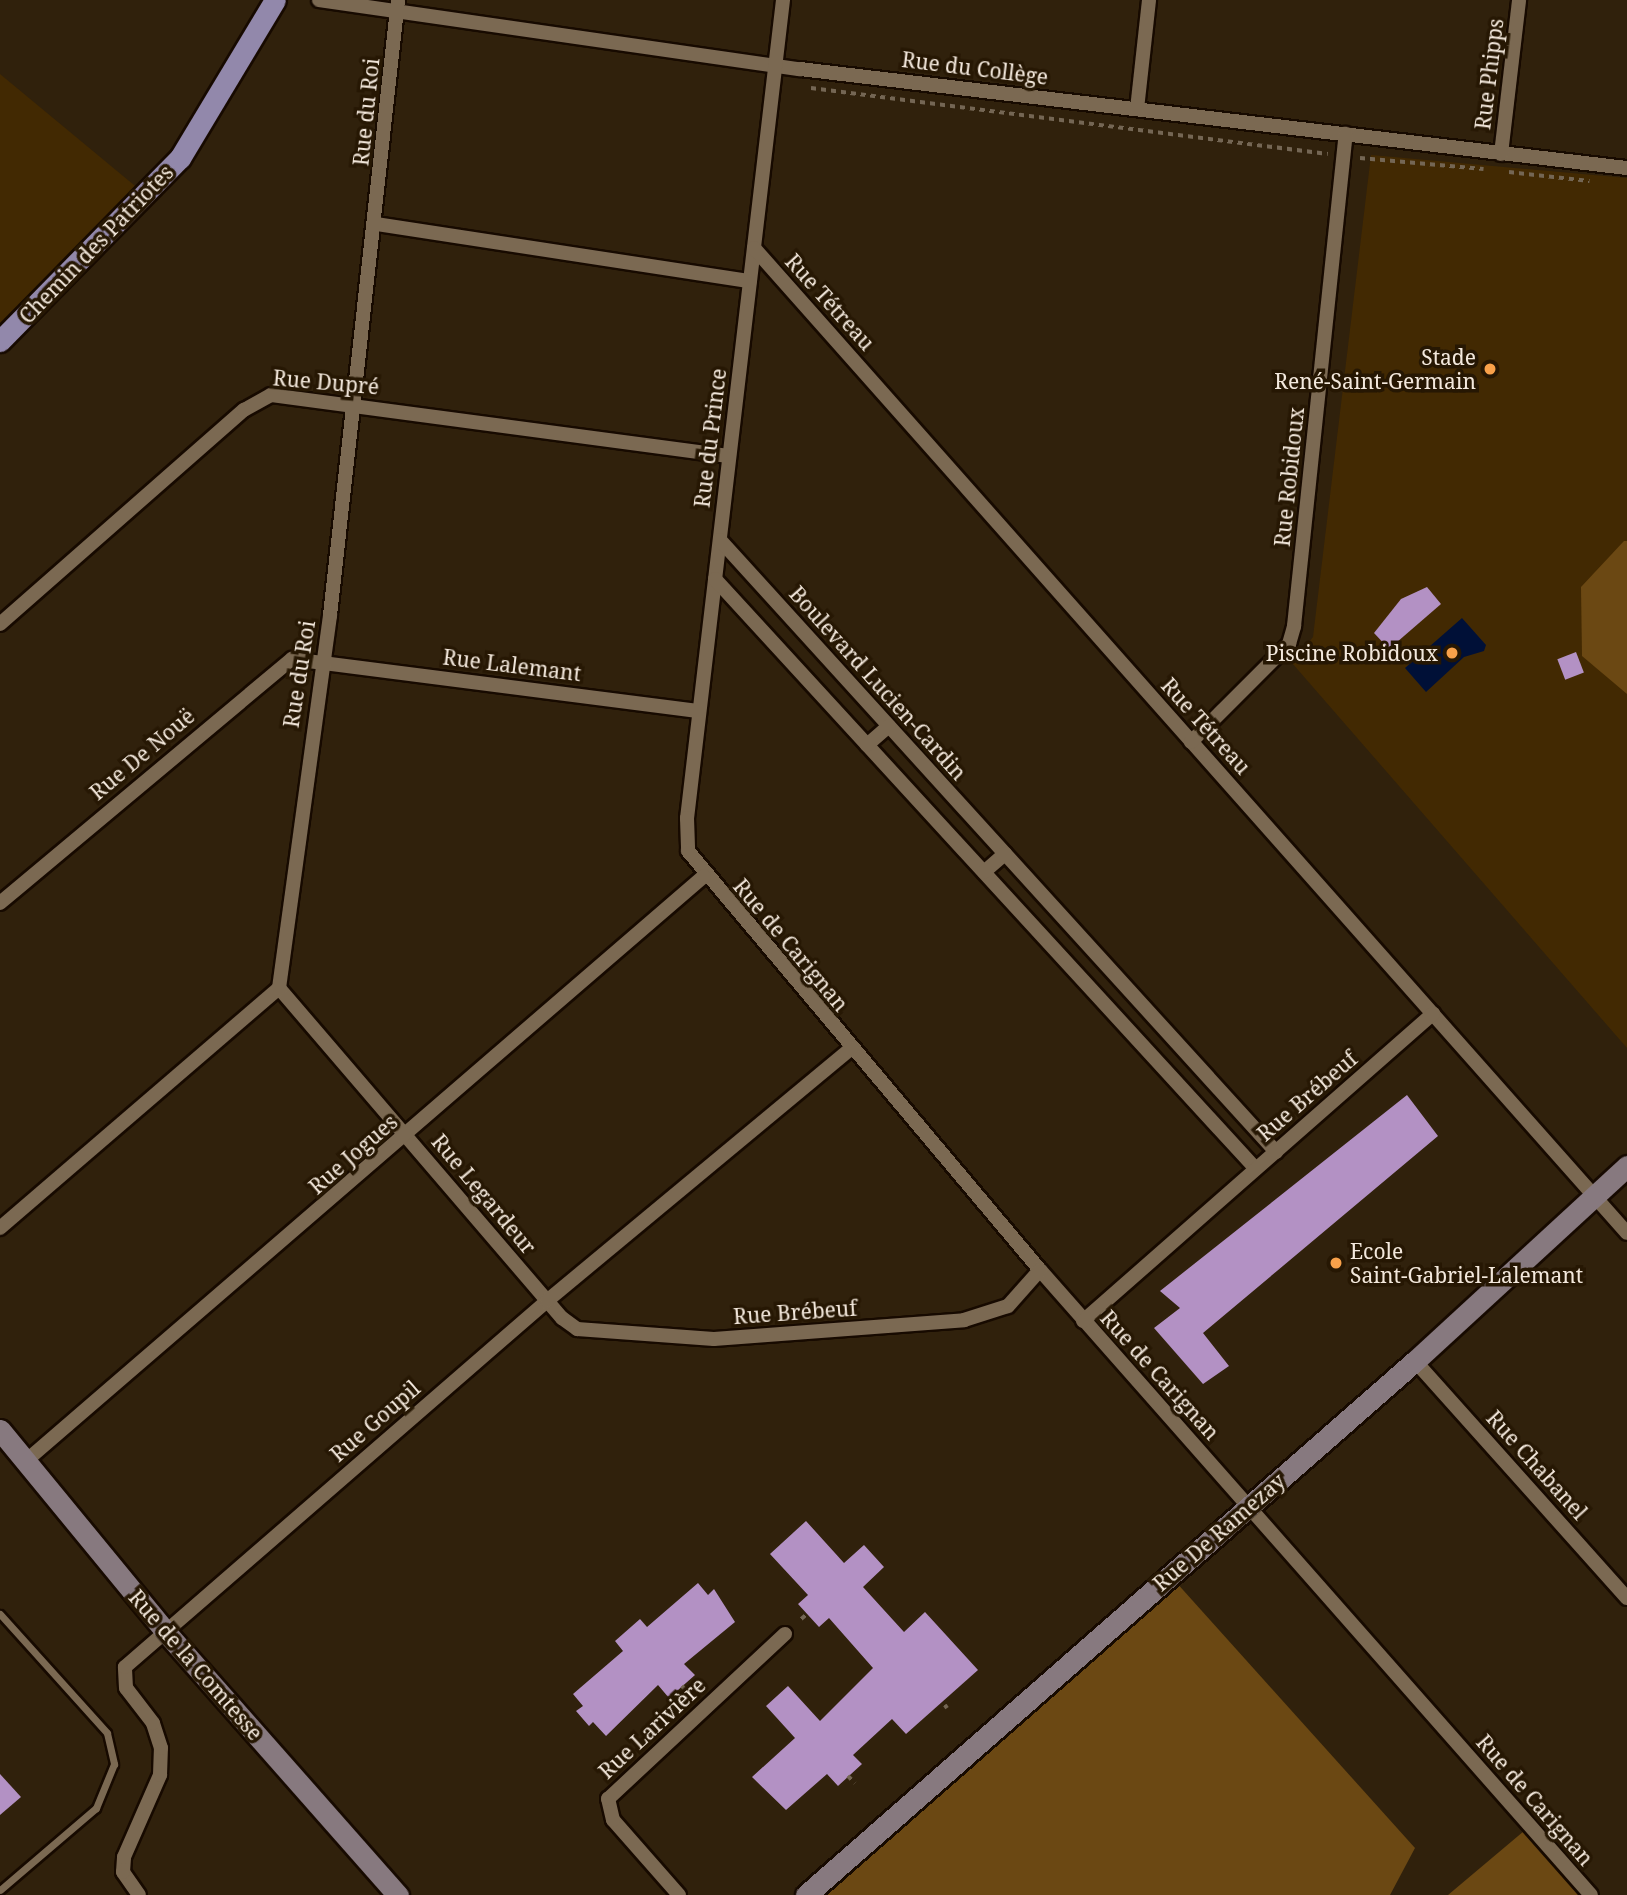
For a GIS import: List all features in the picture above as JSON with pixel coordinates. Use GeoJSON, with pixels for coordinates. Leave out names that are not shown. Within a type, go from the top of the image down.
{"type":"FeatureCollection","features":[{"type":"Feature","properties":{"kind":"main road","name":"Chemin des Patriotes"},"geometry":{"type":"LineString","coordinates":[[0,341],[180,158],[275,0]]}},
{"type":"Feature","properties":{"kind":"street","name":"Rue du Collège"},"geometry":{"type":"LineString","coordinates":[[319,0],[398,6],[775,64],[1627,168]]}},
{"type":"Feature","properties":{"kind":"street","name":"Rue du Prince"},"geometry":{"type":"LineString","coordinates":[[705,876],[688,851],[687,818],[783,0]]}},
{"type":"Feature","properties":{"kind":"street"},"geometry":{"type":"LineString","coordinates":[[1137,109],[1149,0]]}},
{"type":"Feature","properties":{"kind":"street","name":"Rue Phipps"},"geometry":{"type":"LineString","coordinates":[[1501,153],[1519,0]]}},
{"type":"Feature","properties":{"kind":"street","name":"Rue du Roi"},"geometry":{"type":"LineString","coordinates":[[279,988],[319,661],[355,404],[398,6]]}},
{"type":"Feature","properties":{"kind":"street","name":"Rue Robidoux"},"geometry":{"type":"LineString","coordinates":[[1191,742],[1289,644],[1294,626],[1346,134]]}},
{"type":"Feature","properties":{"kind":"street"},"geometry":{"type":"LineString","coordinates":[[376,224],[750,281]]}},
{"type":"Feature","properties":{"kind":"street","name":"Rue Tétreau"},"geometry":{"type":"LineString","coordinates":[[754,248],[1627,1233]]}},
{"type":"Feature","properties":{"kind":"street","name":"Rue Dupré"},"geometry":{"type":"LineString","coordinates":[[0,624],[262,397],[355,404],[729,456]]}},
{"type":"Feature","properties":{"kind":"street","name":"Boulevard Lucien-Cardin"},"geometry":{"type":"LineString","coordinates":[[719,540],[1276,1152]]}},
{"type":"Feature","properties":{"kind":"street"},"geometry":{"type":"LineString","coordinates":[[715,579],[1256,1169]]}},
{"type":"Feature","properties":{"kind":"street","name":"Rue De Nouë"},"geometry":{"type":"LineString","coordinates":[[0,903],[281,664],[292,659],[319,661]]}},
{"type":"Feature","properties":{"kind":"street","name":"Rue Lalemant"},"geometry":{"type":"LineString","coordinates":[[319,661],[699,711]]}},
{"type":"Feature","properties":{"kind":"street"},"geometry":{"type":"LineString","coordinates":[[867,745],[889,726]]}},
{"type":"Feature","properties":{"kind":"street"},"geometry":{"type":"LineString","coordinates":[[984,872],[1005,854]]}},
{"type":"Feature","properties":{"kind":"street","name":"Rue de Carignan"},"geometry":{"type":"LineString","coordinates":[[705,876],[1083,1321],[1591,1895]]}},
{"type":"Feature","properties":{"kind":"street","name":"Rue Jogues"},"geometry":{"type":"LineString","coordinates":[[27,1460],[407,1136],[705,876]]}},
{"type":"Feature","properties":{"kind":"street"},"geometry":{"type":"LineString","coordinates":[[0,1227],[279,988]]}},
{"type":"Feature","properties":{"kind":"street","name":"Rue Legardeur"},"geometry":{"type":"LineString","coordinates":[[279,988],[547,1301]]}},
{"type":"Feature","properties":{"kind":"street"},"geometry":{"type":"LineString","coordinates":[[1115,1015],[1135,997]]}},
{"type":"Feature","properties":{"kind":"street","name":"Rue Brébeuf"},"geometry":{"type":"LineString","coordinates":[[1083,1321],[1433,1014]]}},
{"type":"Feature","properties":{"kind":"street","name":"Rue Goupil"},"geometry":{"type":"LineString","coordinates":[[139,1895],[124,1872],[124,1857],[160,1775],[161,1748],[153,1723],[126,1688],[123,1673],[164,1630],[547,1301],[851,1049]]}},
{"type":"Feature","properties":{"kind":"street","name":"Rue De Ramezay"},"geometry":{"type":"LineString","coordinates":[[806,1895],[1415,1361],[1597,1199],[1627,1166]]}},
{"type":"Feature","properties":{"kind":"street","name":"Rue Brébeuf"},"geometry":{"type":"LineString","coordinates":[[547,1301],[570,1323],[594,1334],[714,1339],[985,1317],[1007,1306],[1040,1270]]}},
{"type":"Feature","properties":{"kind":"street","name":"Rue Chabanel"},"geometry":{"type":"LineString","coordinates":[[1415,1361],[1627,1598]]}},
{"type":"Feature","properties":{"kind":"street","name":"Rue de la Comtesse"},"geometry":{"type":"LineString","coordinates":[[0,1430],[164,1630],[398,1895]]}},
{"type":"Feature","properties":{"kind":"street","name":"Rue Larivière"},"geometry":{"type":"LineString","coordinates":[[679,1895],[613,1820],[608,1798],[785,1634]]}},
{"type":"Feature","properties":{"kind":"lane"},"geometry":{"type":"LineString","coordinates":[[0,1614],[107,1733],[114,1764],[96,1808],[0,1890]]}},
{"type":"Feature","properties":{"kind":"path"},"geometry":{"type":"LineString","coordinates":[[803,85],[1344,156],[1600,182]]}},
{"type":"Feature","properties":{"kind":"path"},"geometry":{"type":"LineString","coordinates":[[801,1619],[807,1614]]}},
{"type":"Feature","properties":{"kind":"path"},"geometry":{"type":"LineString","coordinates":[[848,1776],[855,1783]]}},
{"type":"Feature","properties":{"kind":"shaded area"},"geometry":{"type":"Polygon","coordinates":[[[0,74],[146,195],[0,340],[0,74]]]}},
{"type":"Feature","properties":{"kind":"shaded area"},"geometry":{"type":"Polygon","coordinates":[[[1371,155],[1627,178],[1627,1048],[1292,663],[1313,637],[1371,155]]]}},
{"type":"Feature","properties":{"kind":"shaded area"},"geometry":{"type":"Polygon","coordinates":[[[1624,541],[1627,541],[1627,694],[1582,656],[1581,587],[1624,541]]]}},
{"type":"Feature","properties":{"kind":"shaded area"},"geometry":{"type":"Polygon","coordinates":[[[1166,1571],[1415,1848],[1390,1895],[804,1895],[1166,1571]]]}},
{"type":"Feature","properties":{"kind":"shaded area"},"geometry":{"type":"Polygon","coordinates":[[[1524,1831],[1581,1895],[1448,1895],[1524,1831]]]}},
{"type":"Feature","properties":{"kind":"water","name":"Piscine Robidoux"},"geometry":{"type":"Polygon","coordinates":[[[1462,618],[1486,645],[1484,651],[1464,657],[1426,692],[1405,668],[1462,618]]]}},
{"type":"Feature","properties":{"kind":"building"},"geometry":{"type":"Polygon","coordinates":[[[1427,587],[1441,604],[1389,649],[1374,633],[1401,599],[1427,587]]]}},
{"type":"Feature","properties":{"kind":"building"},"geometry":{"type":"Polygon","coordinates":[[[1576,652],[1584,673],[1565,680],[1557,659],[1576,652]]]}},
{"type":"Feature","properties":{"kind":"building"},"geometry":{"type":"Polygon","coordinates":[[[1407,1095],[1438,1136],[1203,1333],[1229,1366],[1203,1384],[1154,1328],[1180,1308],[1160,1291],[1407,1095]]]}},
{"type":"Feature","properties":{"kind":"building"},"geometry":{"type":"Polygon","coordinates":[[[806,1521],[844,1563],[864,1545],[884,1567],[863,1587],[904,1632],[925,1612],[978,1670],[906,1734],[892,1719],[853,1755],[862,1764],[838,1786],[827,1774],[786,1810],[752,1777],[795,1738],[766,1706],[788,1686],[820,1721],[873,1668],[829,1618],[819,1627],[798,1604],[808,1595],[770,1554],[806,1521]]]}},
{"type":"Feature","properties":{"kind":"building"},"geometry":{"type":"Polygon","coordinates":[[[698,1583],[708,1595],[714,1589],[735,1622],[684,1664],[695,1675],[669,1698],[658,1685],[606,1736],[593,1722],[589,1726],[576,1711],[583,1706],[573,1694],[623,1651],[615,1641],[640,1619],[647,1627],[698,1583]]]}},
{"type":"Feature","properties":{"kind":"building"},"geometry":{"type":"Polygon","coordinates":[[[0,1774],[21,1797],[0,1815],[0,1774]]]}},
{"type":"Feature","properties":{"kind":"place","name":"Stade René-Saint-Germain"},"geometry":{"type":"Point","coordinates":[1490,369]}},
{"type":"Feature","properties":{"kind":"place","name":"Piscine Robidoux"},"geometry":{"type":"Point","coordinates":[1452,653]}},
{"type":"Feature","properties":{"kind":"place","name":"Ecole Saint-Gabriel-Lalemant"},"geometry":{"type":"Point","coordinates":[1336,1263]}}]}
